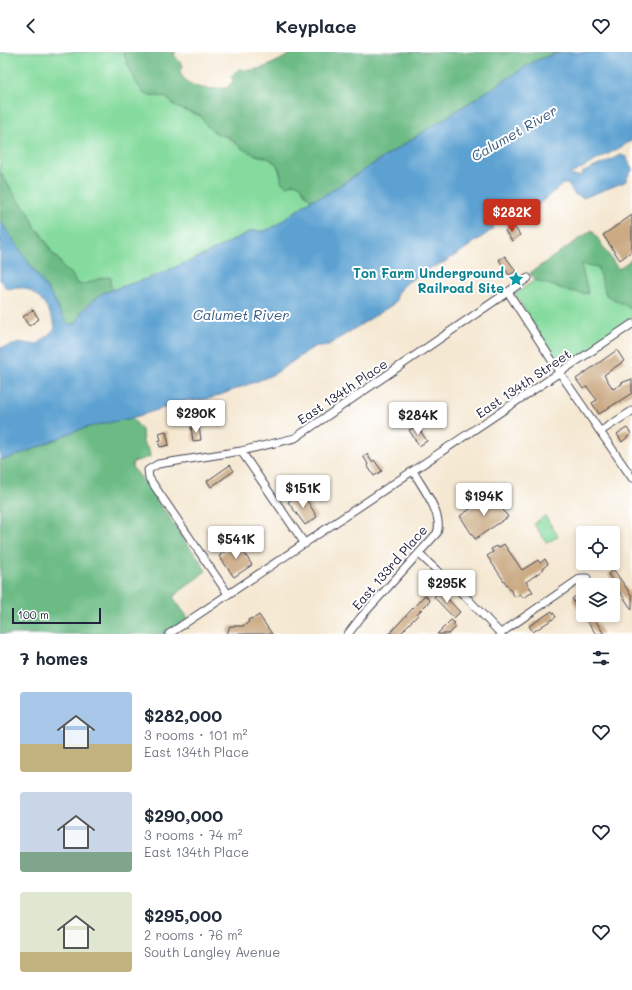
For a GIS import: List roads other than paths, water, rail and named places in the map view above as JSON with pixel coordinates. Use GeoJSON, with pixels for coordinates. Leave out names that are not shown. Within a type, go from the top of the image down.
{"type":"FeatureCollection","features":[{"type":"Feature","properties":{"kind":"street","name":"East 134th Place"},"geometry":{"type":"LineString","coordinates":[[228,594],[149,478],[148,470],[158,464],[241,451],[295,438],[528,278]]}},
{"type":"Feature","properties":{"kind":"street"},"geometry":{"type":"LineString","coordinates":[[508,292],[560,373],[632,478]]}},
{"type":"Feature","properties":{"kind":"street","name":"East 134th Street"},"geometry":{"type":"LineString","coordinates":[[169,634],[632,324]]}},
{"type":"Feature","properties":{"kind":"street"},"geometry":{"type":"LineString","coordinates":[[601,431],[632,411]]}},
{"type":"Feature","properties":{"kind":"street"},"geometry":{"type":"LineString","coordinates":[[241,451],[305,544]]}},
{"type":"Feature","properties":{"kind":"street","name":"East 133rd Place"},"geometry":{"type":"LineString","coordinates":[[348,634],[361,617],[434,538],[439,529],[436,511],[413,471]]}},
{"type":"Feature","properties":{"kind":"street"},"geometry":{"type":"LineString","coordinates":[[419,554],[468,599],[501,634],[576,582]]}},
{"type":"Feature","properties":{"kind":"water","name":"Calumet River"},"geometry":{"type":"Polygon","coordinates":[[[562,52],[632,52],[632,140],[571,174],[571,176],[581,176],[583,172],[621,155],[626,157],[632,169],[625,182],[583,198],[574,194],[568,184],[563,184],[534,208],[514,215],[501,224],[497,223],[493,226],[492,230],[459,253],[441,264],[430,268],[408,282],[397,293],[396,301],[392,305],[327,346],[316,346],[312,348],[276,373],[263,379],[212,398],[194,401],[189,400],[132,418],[75,431],[7,459],[0,459],[0,348],[17,344],[18,342],[37,345],[54,330],[55,326],[46,307],[37,296],[26,289],[19,287],[7,289],[0,280],[0,220],[53,298],[67,323],[71,325],[76,323],[82,311],[102,293],[155,276],[204,255],[251,231],[264,231],[272,228],[311,200],[323,196],[533,62],[562,52]]]}},
{"type":"Feature","properties":{"kind":"place","name":"Ton Farm Underground Railroad Site"},"geometry":{"type":"Point","coordinates":[516,279]}}]}
